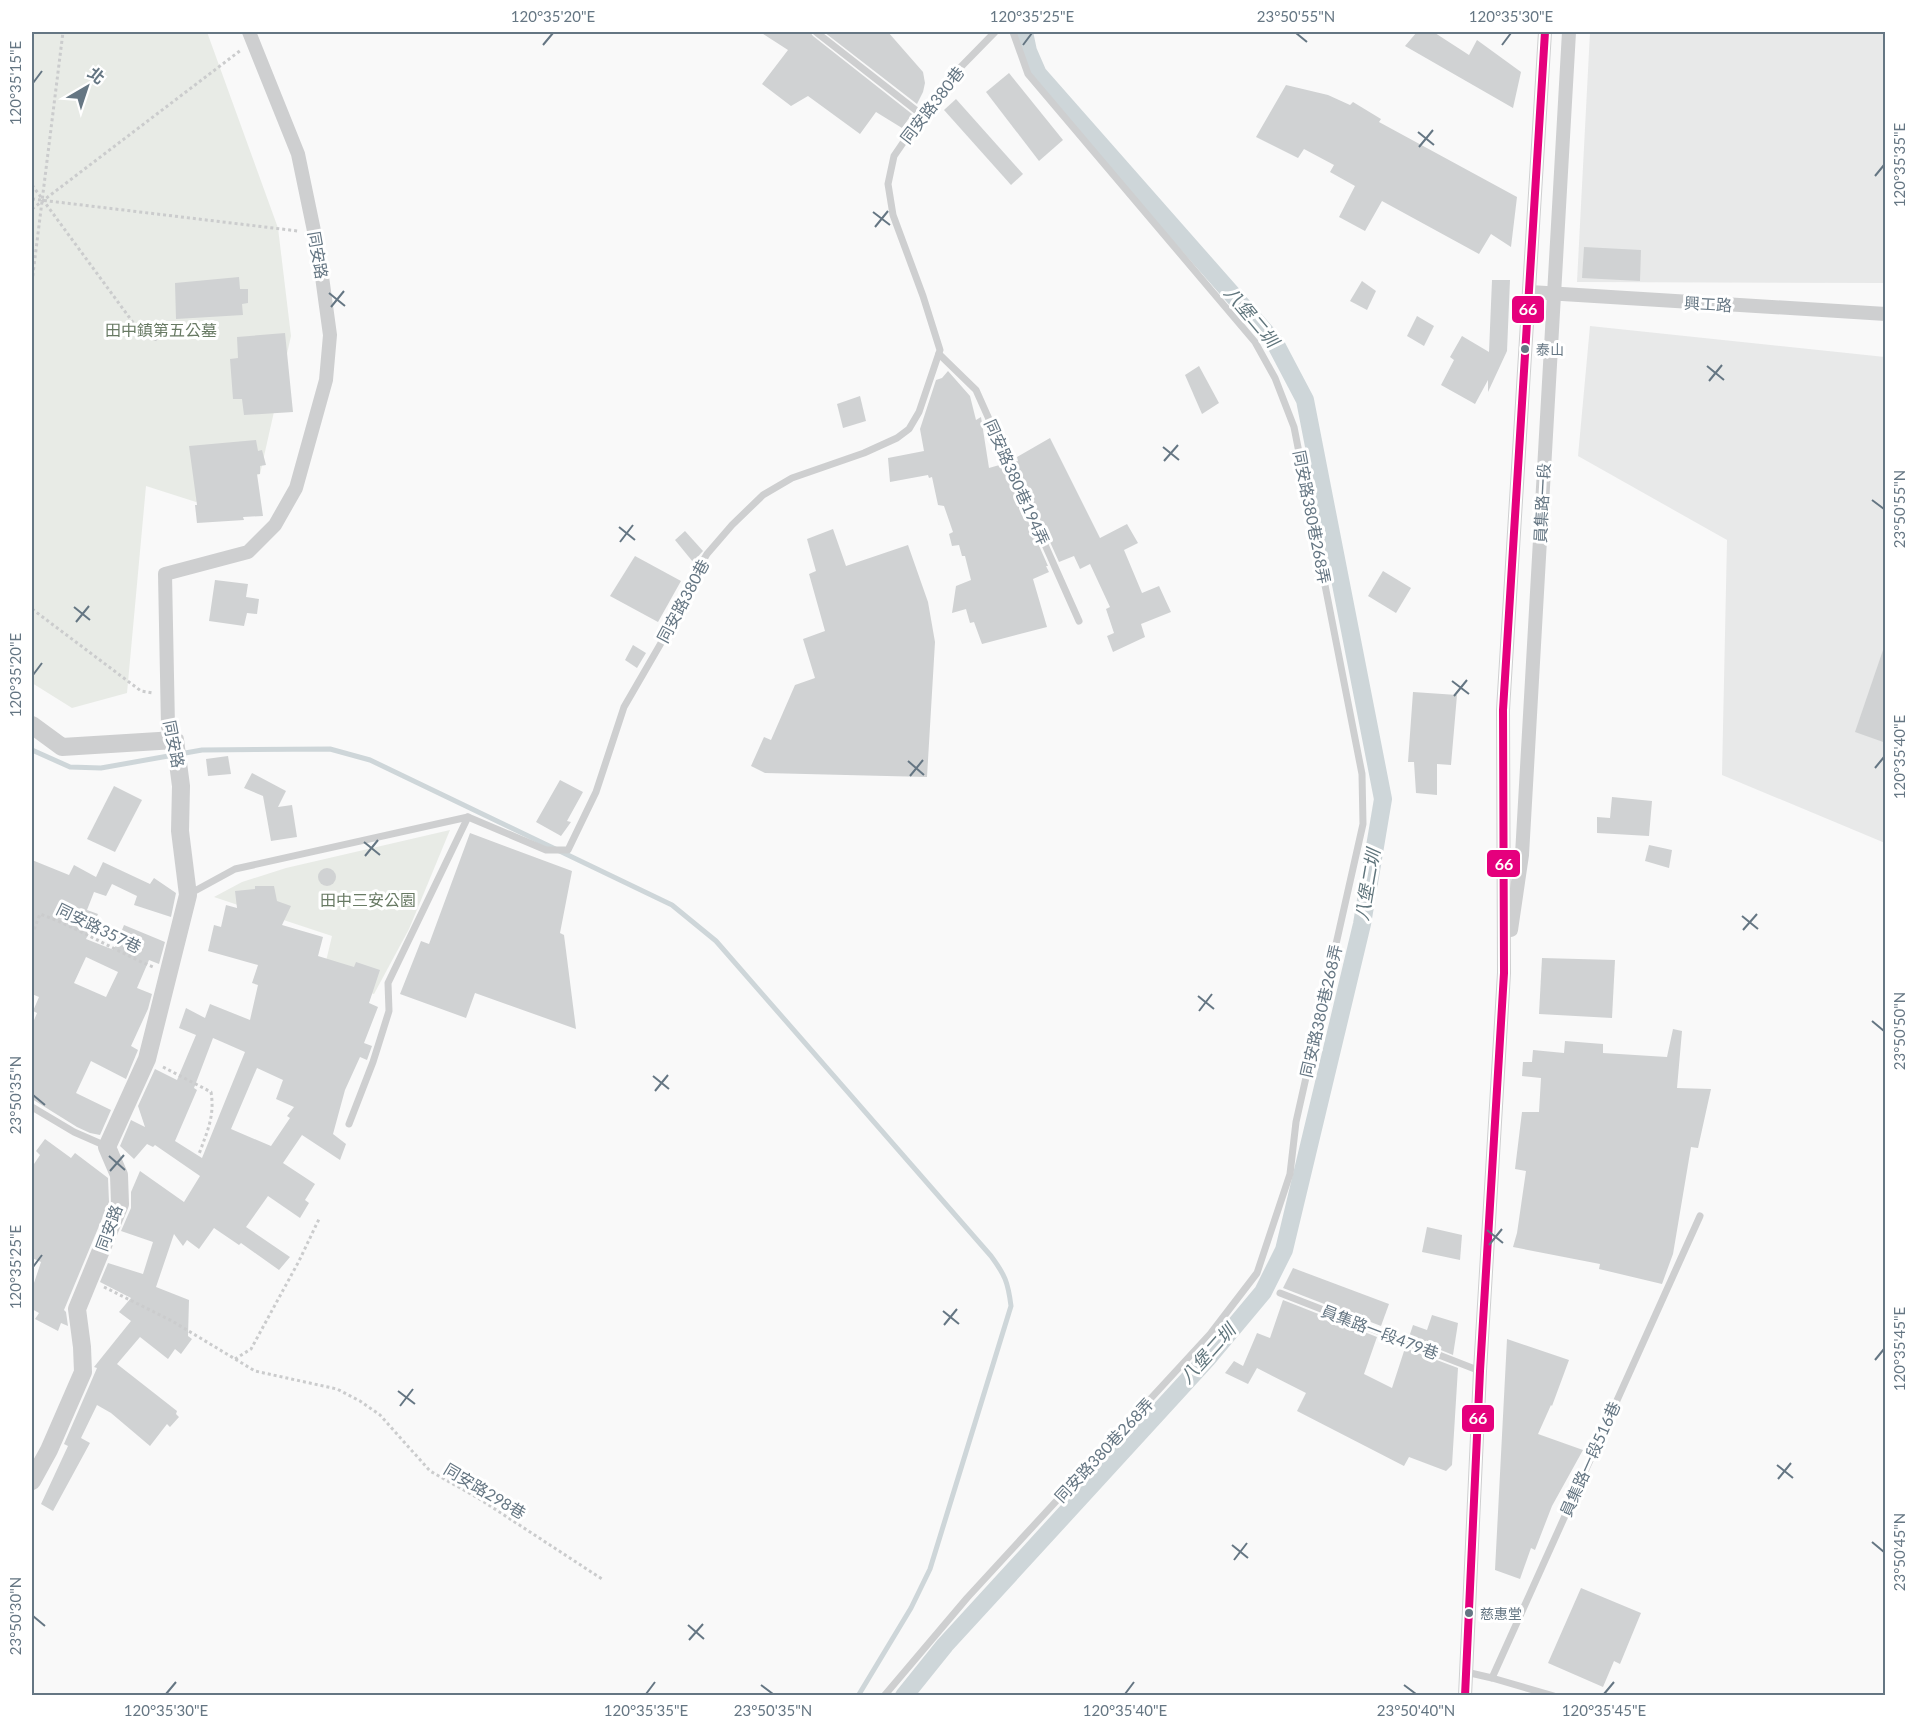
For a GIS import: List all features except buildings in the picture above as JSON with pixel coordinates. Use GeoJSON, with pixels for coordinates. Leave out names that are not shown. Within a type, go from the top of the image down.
{"type":"FeatureCollection","features":[{"type":"Feature","properties":{"kind":"street","name":"員集路一段"},"geometry":{"type":"LineString","coordinates":[[1465,1695],[1480,1371],[1504,973],[1503,710],[1545,32]]}},
{"type":"Feature","properties":{"kind":"street","name":"員集路一段"},"geometry":{"type":"LineString","coordinates":[[1504,973],[1522,855],[1569,32]]}},
{"type":"Feature","properties":{"kind":"street","name":"同安路"},"geometry":{"type":"LineString","coordinates":[[32,1480],[49,1450],[83,1372],[77,1310],[120,1204],[119,1175],[107,1147],[147,1059],[188,895],[180,831],[181,786],[175,740],[168,727],[165,574],[248,552],[275,525],[296,488],[326,380],[330,335],[314,233],[298,154],[251,37]]}},
{"type":"Feature","properties":{"kind":"street","name":"興工路"},"geometry":{"type":"LineString","coordinates":[[1530,292],[1886,315]]}},
{"type":"Feature","properties":{"kind":"street"},"geometry":{"type":"LineString","coordinates":[[32,725],[62,747],[175,740]]}},
{"type":"Feature","properties":{"kind":"lane"},"geometry":{"type":"LineString","coordinates":[[816,32],[922,115]]}},
{"type":"Feature","properties":{"kind":"lane","name":"同安路380巷"},"geometry":{"type":"LineString","coordinates":[[468,817],[546,849],[568,849],[596,792],[624,707],[668,631],[681,598],[707,554],[732,525],[763,495],[792,478],[864,453],[897,438],[909,429],[919,412],[940,350],[893,215],[888,184],[894,156],[949,79],[995,32]]}},
{"type":"Feature","properties":{"kind":"lane","name":"同安路380巷268弄"},"geometry":{"type":"LineString","coordinates":[[884,1695],[967,1598],[1211,1333],[1257,1274],[1290,1174],[1296,1122],[1363,824],[1362,774],[1326,588],[1294,426],[1275,378],[1255,342],[1028,74],[1012,32]]}},
{"type":"Feature","properties":{"kind":"lane","name":"同安路380巷194弄"},"geometry":{"type":"LineString","coordinates":[[939,354],[976,390],[1079,621]]}},
{"type":"Feature","properties":{"kind":"lane"},"geometry":{"type":"LineString","coordinates":[[188,895],[235,869],[468,817]]}},
{"type":"Feature","properties":{"kind":"lane"},"geometry":{"type":"LineString","coordinates":[[349,1124],[373,1062],[389,1011],[388,983],[468,817]]}},
{"type":"Feature","properties":{"kind":"lane"},"geometry":{"type":"LineString","coordinates":[[32,1107],[74,1132],[107,1147]]}},
{"type":"Feature","properties":{"kind":"lane","name":"員集路一段516巷"},"geometry":{"type":"LineString","coordinates":[[1492,1678],[1700,1216]]}},
{"type":"Feature","properties":{"kind":"lane","name":"員集路一段479巷"},"geometry":{"type":"LineString","coordinates":[[1280,1293],[1480,1371]]}},
{"type":"Feature","properties":{"kind":"lane"},"geometry":{"type":"LineString","coordinates":[[1466,1672],[1554,1695]]}},
{"type":"Feature","properties":{"kind":"path"},"geometry":{"type":"LineString","coordinates":[[32,282],[63,32]]}},
{"type":"Feature","properties":{"kind":"path"},"geometry":{"type":"LineString","coordinates":[[32,209],[251,37]]}},
{"type":"Feature","properties":{"kind":"path"},"geometry":{"type":"LineString","coordinates":[[32,186],[140,332],[157,340]]}},
{"type":"Feature","properties":{"kind":"path"},"geometry":{"type":"LineString","coordinates":[[32,199],[314,233]]}},
{"type":"Feature","properties":{"kind":"path"},"geometry":{"type":"LineString","coordinates":[[32,609],[141,691],[168,695]]}},
{"type":"Feature","properties":{"kind":"path","name":"同安路357巷"},"geometry":{"type":"LineString","coordinates":[[32,935],[40,914],[62,922],[120,953],[168,974]]}},
{"type":"Feature","properties":{"kind":"path"},"geometry":{"type":"LineString","coordinates":[[147,1059],[211,1092],[214,1106],[199,1154]]}},
{"type":"Feature","properties":{"kind":"path"},"geometry":{"type":"LineString","coordinates":[[235,1359],[251,1349],[319,1219]]}},
{"type":"Feature","properties":{"kind":"path","name":"同安路298巷"},"geometry":{"type":"LineString","coordinates":[[89,1279],[172,1321],[255,1371],[337,1389],[360,1401],[380,1414],[430,1471],[478,1498],[602,1579]]}},
{"type":"Feature","properties":{"kind":"shaded area"},"geometry":{"type":"Polygon","coordinates":[[[1590,32],[1885,32],[1885,283],[1577,282],[1590,32]]]}},
{"type":"Feature","properties":{"kind":"shaded area"},"geometry":{"type":"Polygon","coordinates":[[[1590,326],[1885,357],[1885,843],[1722,775],[1727,540],[1578,456],[1590,326]]]}},
{"type":"Feature","properties":{"kind":"green space","name":"田中鎮第五公墓"},"geometry":{"type":"Polygon","coordinates":[[[32,32],[207,32],[278,228],[291,336],[260,474],[196,502],[146,486],[127,693],[72,708],[32,683],[32,32]]]}},
{"type":"Feature","properties":{"kind":"green space","name":"田中三安公園"},"geometry":{"type":"Polygon","coordinates":[[[450,830],[409,929],[374,994],[322,978],[332,936],[214,897],[242,882],[286,868],[450,830]]]}},
{"type":"Feature","properties":{"kind":"waterway","name":"八堡二圳"},"geometry":{"type":"LineString","coordinates":[[904,1696],[945,1645],[1207,1359],[1263,1292],[1284,1250],[1362,924],[1383,799],[1305,400],[1275,343],[1038,74],[1028,51],[1024,32]]}},
{"type":"Feature","properties":{"kind":"waterway"},"geometry":{"type":"LineString","coordinates":[[32,750],[70,767],[101,768],[202,750],[330,749],[370,760],[672,905],[716,941],[991,1256],[1003,1274],[1009,1291],[1011,1306],[930,1569],[911,1608],[858,1696]]}},
{"type":"Feature","properties":{"kind":"transit line","name":"66"},"geometry":{"type":"LineString","coordinates":[[1465,1696],[1480,1371],[1504,973],[1503,710],[1545,32]]}},
{"type":"Feature","properties":{"kind":"place","name":"泰山"},"geometry":{"type":"Point","coordinates":[1525,349]}},
{"type":"Feature","properties":{"kind":"place","name":"慈惠堂"},"geometry":{"type":"Point","coordinates":[1469,1613]}}]}
